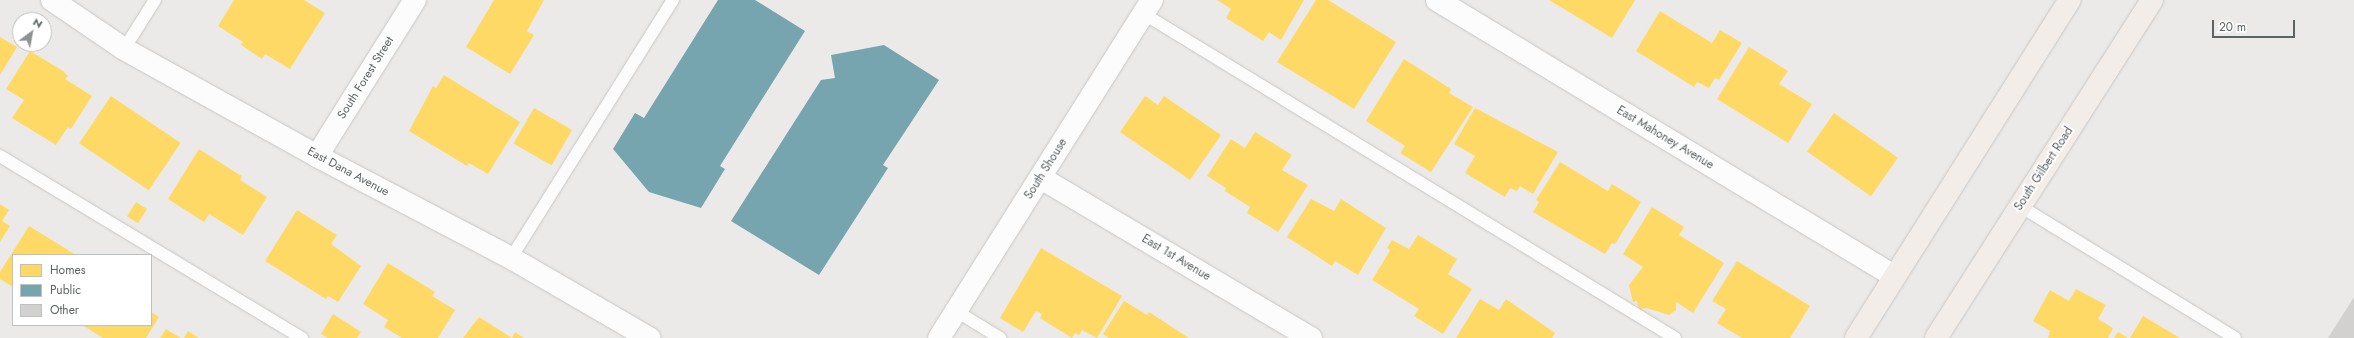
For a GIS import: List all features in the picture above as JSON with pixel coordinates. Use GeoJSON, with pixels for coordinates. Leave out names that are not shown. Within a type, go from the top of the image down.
{"type":"FeatureCollection","features":[{"type":"Feature","properties":{"kind":"main road"},"geometry":{"type":"LineString","coordinates":[[1856,338],[2070,0]]}},
{"type":"Feature","properties":{"kind":"main road","name":"South Gilbert Road"},"geometry":{"type":"LineString","coordinates":[[1936,338],[2152,0]]}},
{"type":"Feature","properties":{"kind":"street","name":"East Dana Avenue"},"geometry":{"type":"LineString","coordinates":[[52,0],[124,49],[317,156],[511,258],[649,338]]}},
{"type":"Feature","properties":{"kind":"street","name":"South Forest Street"},"geometry":{"type":"LineString","coordinates":[[317,156],[415,0]]}},
{"type":"Feature","properties":{"kind":"street","name":"East Mahoney Avenue"},"geometry":{"type":"LineString","coordinates":[[1437,0],[1894,276]]}},
{"type":"Feature","properties":{"kind":"street","name":"South Shouse"},"geometry":{"type":"LineString","coordinates":[[939,338],[1148,7]]}},
{"type":"Feature","properties":{"kind":"street","name":"East 1st Avenue"},"geometry":{"type":"LineString","coordinates":[[1041,178],[1312,338]]}},
{"type":"Feature","properties":{"kind":"lane"},"geometry":{"type":"LineString","coordinates":[[124,49],[155,0]]}},
{"type":"Feature","properties":{"kind":"lane"},"geometry":{"type":"LineString","coordinates":[[511,258],[672,0]]}},
{"type":"Feature","properties":{"kind":"lane"},"geometry":{"type":"LineString","coordinates":[[1148,7],[1675,338]]}},
{"type":"Feature","properties":{"kind":"lane"},"geometry":{"type":"LineString","coordinates":[[0,156],[302,338]]}},
{"type":"Feature","properties":{"kind":"lane"},"geometry":{"type":"LineString","coordinates":[[2020,206],[2235,338]]}},
{"type":"Feature","properties":{"kind":"lane"},"geometry":{"type":"LineString","coordinates":[[956,311],[1000,338]]}},
{"type":"Feature","properties":{"kind":"building: Homes"},"geometry":{"type":"Polygon","coordinates":[[[234,0],[304,0],[325,13],[290,69],[265,54],[262,59],[241,45],[243,42],[218,26],[234,0]]]}},
{"type":"Feature","properties":{"kind":"building: Homes"},"geometry":{"type":"Polygon","coordinates":[[[494,0],[544,0],[527,31],[534,35],[510,74],[466,47],[494,0]]]}},
{"type":"Feature","properties":{"kind":"building: Homes"},"geometry":{"type":"Polygon","coordinates":[[[1217,0],[1304,0],[1281,40],[1269,32],[1263,41],[1226,18],[1231,9],[1217,0]]]}},
{"type":"Feature","properties":{"kind":"building: Homes"},"geometry":{"type":"Polygon","coordinates":[[[1316,0],[1328,0],[1396,42],[1354,109],[1277,62],[1316,0]]]}},
{"type":"Feature","properties":{"kind":"building: Homes"},"geometry":{"type":"Polygon","coordinates":[[[1549,0],[1635,0],[1612,38],[1549,0]]]}},
{"type":"Feature","properties":{"kind":"building: Homes"},"geometry":{"type":"Polygon","coordinates":[[[1660,11],[1712,43],[1720,30],[1742,43],[1719,80],[1715,78],[1709,88],[1697,82],[1694,87],[1636,51],[1660,11]]]}},
{"type":"Feature","properties":{"kind":"building: Homes"},"geometry":{"type":"Polygon","coordinates":[[[0,37],[12,44],[12,52],[14,52],[0,75],[0,37]]]}},
{"type":"Feature","properties":{"kind":"building: Homes"},"geometry":{"type":"Polygon","coordinates":[[[1749,47],[1788,71],[1779,84],[1812,104],[1788,143],[1717,99],[1749,47]]]}},
{"type":"Feature","properties":{"kind":"building: Homes"},"geometry":{"type":"Polygon","coordinates":[[[29,52],[32,52],[63,71],[68,76],[65,79],[92,96],[71,129],[68,127],[56,145],[12,118],[24,100],[6,89],[29,52]]]}},
{"type":"Feature","properties":{"kind":"building: Homes"},"geometry":{"type":"Polygon","coordinates":[[[1404,59],[1451,89],[1449,93],[1473,107],[1431,172],[1400,153],[1405,146],[1366,121],[1404,59]]]}},
{"type":"Feature","properties":{"kind":"building: Homes"},"geometry":{"type":"Polygon","coordinates":[[[444,75],[520,122],[488,174],[469,163],[467,166],[409,131],[433,86],[436,88],[444,75]]]}},
{"type":"Feature","properties":{"kind":"building: Homes"},"geometry":{"type":"Polygon","coordinates":[[[111,96],[181,143],[149,190],[79,143],[111,96]]]}},
{"type":"Feature","properties":{"kind":"building: Homes"},"geometry":{"type":"Polygon","coordinates":[[[1145,96],[1158,105],[1164,96],[1221,135],[1190,180],[1120,132],[1145,96]]]}},
{"type":"Feature","properties":{"kind":"building: Homes"},"geometry":{"type":"Polygon","coordinates":[[[534,108],[572,130],[552,166],[514,144],[534,108]]]}},
{"type":"Feature","properties":{"kind":"building: Homes"},"geometry":{"type":"Polygon","coordinates":[[[1475,108],[1558,152],[1533,194],[1520,186],[1517,191],[1510,188],[1505,197],[1465,173],[1475,156],[1454,144],[1475,108]]]}},
{"type":"Feature","properties":{"kind":"building: Homes"},"geometry":{"type":"Polygon","coordinates":[[[1834,113],[1898,158],[1871,196],[1807,152],[1834,113]]]}},
{"type":"Feature","properties":{"kind":"building: Homes"},"geometry":{"type":"Polygon","coordinates":[[[1255,132],[1292,155],[1282,170],[1308,185],[1278,232],[1247,213],[1250,207],[1225,191],[1226,188],[1207,176],[1231,139],[1245,148],[1255,132]]]}},
{"type":"Feature","properties":{"kind":"building: Homes"},"geometry":{"type":"Polygon","coordinates":[[[199,149],[242,176],[240,180],[267,197],[243,235],[209,214],[204,222],[168,199],[199,149]]]}},
{"type":"Feature","properties":{"kind":"building: Homes"},"geometry":{"type":"Polygon","coordinates":[[[1560,162],[1608,191],[1612,184],[1641,202],[1615,244],[1612,243],[1605,254],[1533,212],[1539,202],[1536,200],[1560,162]]]}},
{"type":"Feature","properties":{"kind":"building: Homes"},"geometry":{"type":"Polygon","coordinates":[[[1311,199],[1334,211],[1341,199],[1386,228],[1358,275],[1335,261],[1332,266],[1287,237],[1311,199]]]}},
{"type":"Feature","properties":{"kind":"building: Homes"},"geometry":{"type":"Polygon","coordinates":[[[136,202],[147,209],[138,223],[127,216],[136,202]]]}},
{"type":"Feature","properties":{"kind":"building: Homes"},"geometry":{"type":"Polygon","coordinates":[[[0,204],[9,210],[2,221],[10,226],[0,242],[0,204]]]}},
{"type":"Feature","properties":{"kind":"building: Homes"},"geometry":{"type":"Polygon","coordinates":[[[1652,207],[1684,227],[1679,235],[1724,263],[1693,313],[1676,302],[1676,310],[1669,315],[1646,308],[1639,310],[1637,301],[1633,302],[1629,285],[1643,267],[1623,254],[1652,207]]]}},
{"type":"Feature","properties":{"kind":"building: Homes"},"geometry":{"type":"Polygon","coordinates":[[[297,210],[337,235],[331,244],[361,266],[338,302],[328,296],[326,299],[265,261],[297,210]]]}},
{"type":"Feature","properties":{"kind":"building: Homes"},"geometry":{"type":"Polygon","coordinates":[[[29,226],[74,254],[12,254],[12,286],[0,279],[0,272],[29,226]]]}},
{"type":"Feature","properties":{"kind":"building: Homes"},"geometry":{"type":"Polygon","coordinates":[[[1418,235],[1457,259],[1448,274],[1472,289],[1443,334],[1414,316],[1419,309],[1372,280],[1390,250],[1387,248],[1392,240],[1409,249],[1418,235]]]}},
{"type":"Feature","properties":{"kind":"building: Homes"},"geometry":{"type":"Polygon","coordinates":[[[1041,248],[1122,296],[1097,338],[1082,330],[1079,335],[1075,333],[1072,338],[1040,318],[1042,314],[1036,311],[1023,332],[1000,318],[1041,248]]]}},
{"type":"Feature","properties":{"kind":"building: Homes"},"geometry":{"type":"Polygon","coordinates":[[[1737,261],[1810,306],[1790,338],[1742,338],[1717,323],[1726,309],[1712,301],[1737,261]]]}},
{"type":"Feature","properties":{"kind":"building: Homes"},"geometry":{"type":"Polygon","coordinates":[[[388,263],[435,292],[432,296],[455,310],[438,338],[402,338],[384,327],[388,320],[363,304],[388,263]]]}},
{"type":"Feature","properties":{"kind":"building: Homes"},"geometry":{"type":"Polygon","coordinates":[[[2076,289],[2106,305],[2098,319],[2113,328],[2108,338],[2048,338],[2050,331],[2033,321],[2050,290],[2069,301],[2076,289]]]}},
{"type":"Feature","properties":{"kind":"building: Homes"},"geometry":{"type":"Polygon","coordinates":[[[1480,299],[1499,310],[1506,299],[1555,333],[1552,338],[1456,338],[1480,299]]]}},
{"type":"Feature","properties":{"kind":"building: Homes"},"geometry":{"type":"Polygon","coordinates":[[[1124,301],[1147,315],[1149,312],[1189,338],[1109,338],[1103,334],[1124,301]]]}},
{"type":"Feature","properties":{"kind":"building: Homes"},"geometry":{"type":"Polygon","coordinates":[[[152,313],[159,317],[146,338],[103,338],[84,326],[152,326],[152,313]]]}},
{"type":"Feature","properties":{"kind":"building: Homes"},"geometry":{"type":"Polygon","coordinates":[[[333,314],[361,332],[357,338],[328,338],[321,334],[333,314]]]}},
{"type":"Feature","properties":{"kind":"building: Homes"},"geometry":{"type":"Polygon","coordinates":[[[2143,316],[2180,338],[2130,338],[2143,316]]]}},
{"type":"Feature","properties":{"kind":"building: Homes"},"geometry":{"type":"Polygon","coordinates":[[[479,317],[512,338],[463,338],[479,317]]]}},
{"type":"Feature","properties":{"kind":"building: Homes"},"geometry":{"type":"Polygon","coordinates":[[[166,329],[181,338],[160,338],[166,329]]]}},
{"type":"Feature","properties":{"kind":"building: Homes"},"geometry":{"type":"Polygon","coordinates":[[[188,331],[199,338],[184,338],[188,331]]]}},
{"type":"Feature","properties":{"kind":"building: Homes"},"geometry":{"type":"Polygon","coordinates":[[[515,332],[524,338],[512,338],[515,332]]]}},
{"type":"Feature","properties":{"kind":"building: Homes"},"geometry":{"type":"Polygon","coordinates":[[[2118,332],[2128,338],[2114,338],[2118,332]]]}},
{"type":"Feature","properties":{"kind":"building: Public"},"geometry":{"type":"Polygon","coordinates":[[[718,0],[755,0],[805,31],[720,166],[725,169],[701,208],[649,192],[613,149],[635,113],[644,118],[718,0]]]}},
{"type":"Feature","properties":{"kind":"building: Public"},"geometry":{"type":"Polygon","coordinates":[[[884,45],[939,80],[883,165],[888,168],[819,275],[731,221],[821,80],[835,78],[831,55],[884,45]]]}},
{"type":"Feature","properties":{"kind":"building: Other"},"geometry":{"type":"Polygon","coordinates":[[[2354,297],[2354,338],[2328,338],[2354,297]]]}}]}
